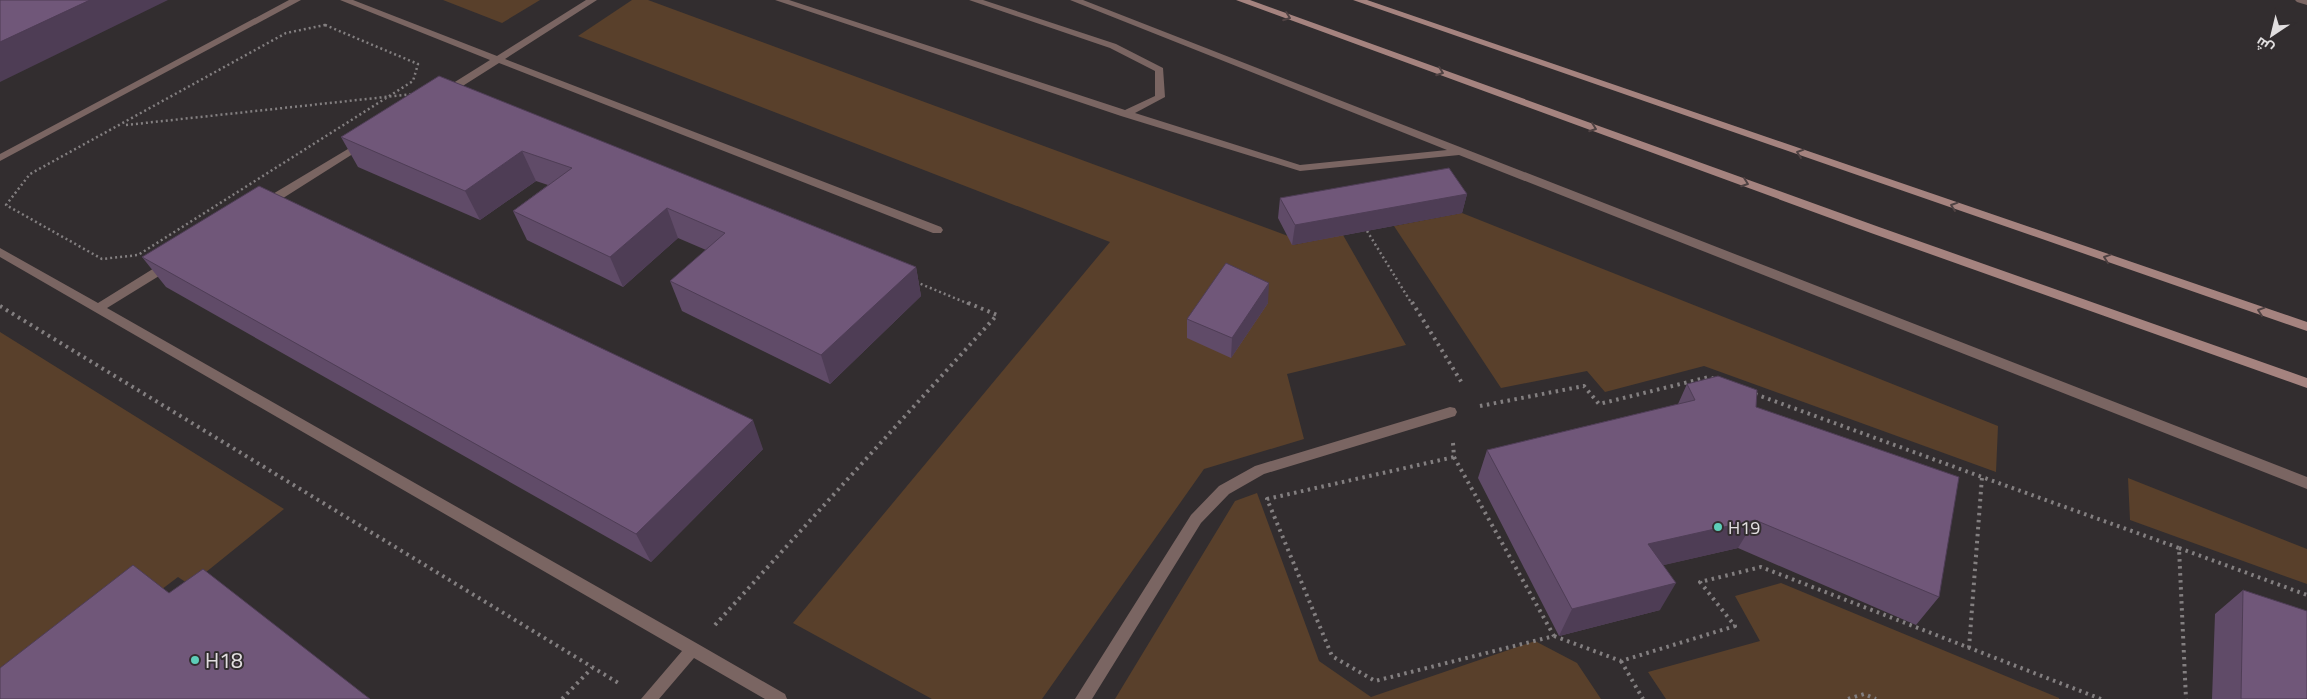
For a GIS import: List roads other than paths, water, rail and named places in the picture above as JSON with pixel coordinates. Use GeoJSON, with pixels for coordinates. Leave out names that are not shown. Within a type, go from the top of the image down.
{"type":"FeatureCollection","features":[{"type":"Feature","properties":{"kind":"main road"},"geometry":{"type":"LineString","coordinates":[[1241,0],[1875,230],[2307,383]]}},
{"type":"Feature","properties":{"kind":"main road"},"geometry":{"type":"LineString","coordinates":[[1358,0],[2307,327]]}},
{"type":"Feature","properties":{"kind":"street"},"geometry":{"type":"LineString","coordinates":[[0,158],[296,0]]}},
{"type":"Feature","properties":{"kind":"street"},"geometry":{"type":"LineString","coordinates":[[345,0],[937,230]]}},
{"type":"Feature","properties":{"kind":"street"},"geometry":{"type":"LineString","coordinates":[[432,100],[592,0]]}},
{"type":"Feature","properties":{"kind":"street"},"geometry":{"type":"LineString","coordinates":[[780,0],[1125,114],[1300,168],[1459,152]]}},
{"type":"Feature","properties":{"kind":"street"},"geometry":{"type":"LineString","coordinates":[[974,0],[1113,46],[1160,70],[1160,97],[1125,114]]}},
{"type":"Feature","properties":{"kind":"street"},"geometry":{"type":"LineString","coordinates":[[1075,0],[2307,484]]}},
{"type":"Feature","properties":{"kind":"street"},"geometry":{"type":"LineString","coordinates":[[2300,0],[2307,2]]}},
{"type":"Feature","properties":{"kind":"street"},"geometry":{"type":"LineString","coordinates":[[258,209],[374,136]]}},
{"type":"Feature","properties":{"kind":"street"},"geometry":{"type":"LineString","coordinates":[[0,252],[100,307],[779,699]]}},
{"type":"Feature","properties":{"kind":"street"},"geometry":{"type":"LineString","coordinates":[[100,307],[175,261]]}},
{"type":"Feature","properties":{"kind":"street"},"geometry":{"type":"LineString","coordinates":[[1083,699],[1196,519],[1224,490],[1260,470],[1450,412]]}},
{"type":"Feature","properties":{"kind":"street"},"geometry":{"type":"LineString","coordinates":[[649,699],[693,649]]}},
{"type":"Feature","properties":{"kind":"place","name":"H19"},"geometry":{"type":"Point","coordinates":[1718,527]}},
{"type":"Feature","properties":{"kind":"place","name":"H18"},"geometry":{"type":"Point","coordinates":[195,660]}}]}
